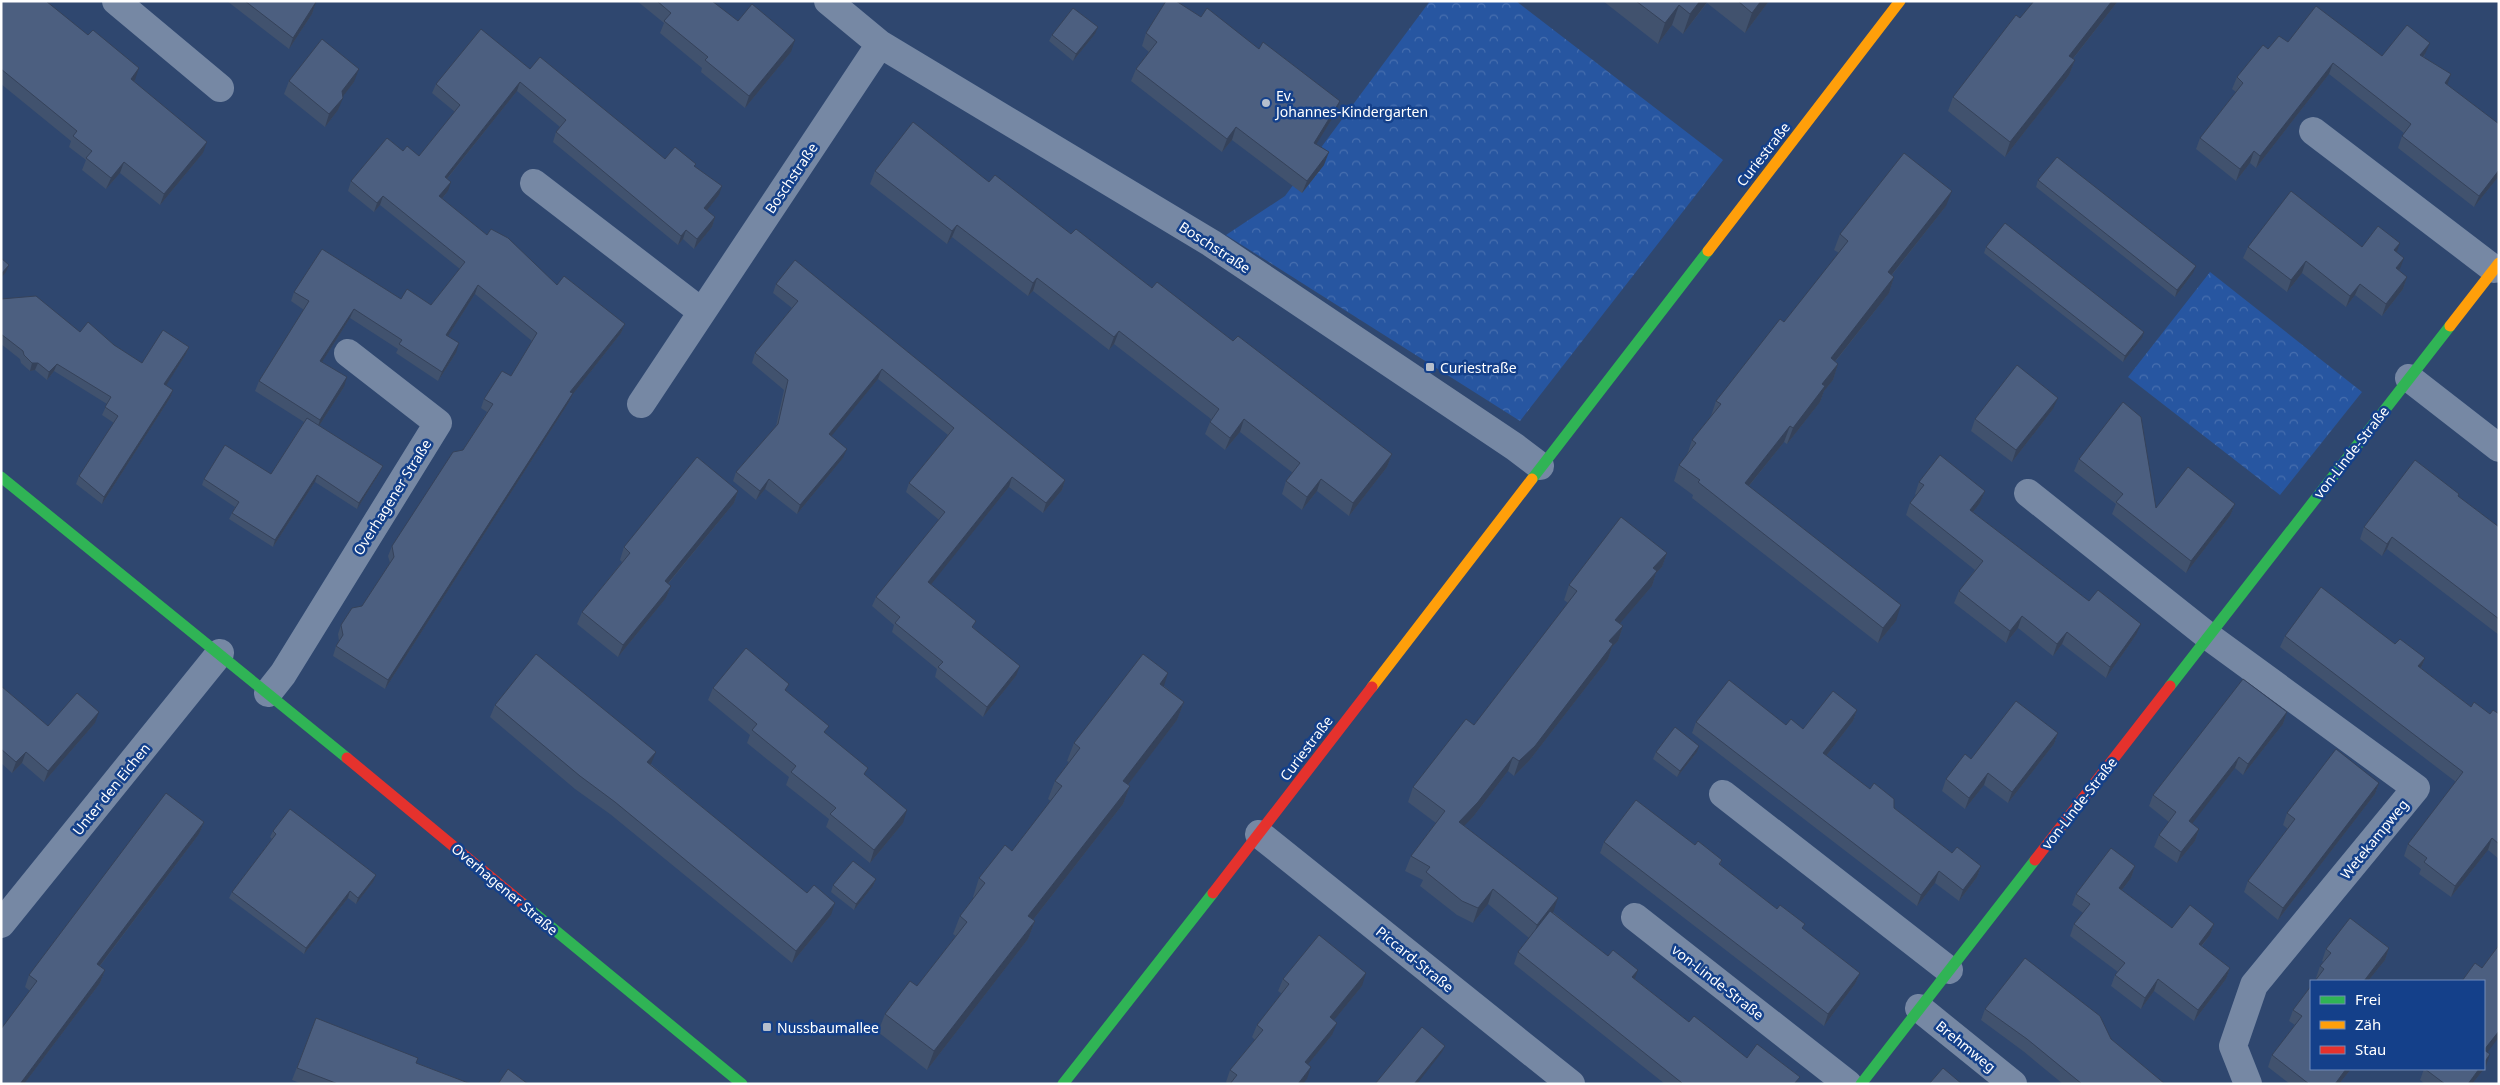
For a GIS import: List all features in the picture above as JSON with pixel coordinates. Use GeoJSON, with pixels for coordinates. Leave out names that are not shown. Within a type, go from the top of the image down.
{"type":"FeatureCollection","features":[{"type":"Feature","properties":{"kind":"street"},"geometry":{"type":"LineString","coordinates":[[116,1],[220,88]]}},
{"type":"Feature","properties":{"kind":"street","name":"Boschstraße"},"geometry":{"type":"LineString","coordinates":[[828,1],[880,44],[1211,243],[1516,447],[1540,466]]}},
{"type":"Feature","properties":{"kind":"street","name":"Curiestraße"},"geometry":{"type":"LineString","coordinates":[[1063,1084],[1259,834],[1540,466],[1900,1]]}},
{"type":"Feature","properties":{"kind":"street","name":"Boschstraße"},"geometry":{"type":"LineString","coordinates":[[641,404],[880,44]]}},
{"type":"Feature","properties":{"kind":"street","name":"von-Linde-Straße"},"geometry":{"type":"LineString","coordinates":[[1861,1084],[2496,266],[2314,131]]}},
{"type":"Feature","properties":{"kind":"street"},"geometry":{"type":"LineString","coordinates":[[534,183],[702,312]]}},
{"type":"Feature","properties":{"kind":"street","name":"Overhagener Straße"},"geometry":{"type":"LineString","coordinates":[[268,693],[283,674],[438,423],[348,353]]}},
{"type":"Feature","properties":{"kind":"street"},"geometry":{"type":"LineString","coordinates":[[2410,378],[2499,448]]}},
{"type":"Feature","properties":{"kind":"street","name":"Overhagener Straße"},"geometry":{"type":"LineString","coordinates":[[1,477],[220,653],[742,1084]]}},
{"type":"Feature","properties":{"kind":"street"},"geometry":{"type":"LineString","coordinates":[[2028,493],[2208,636]]}},
{"type":"Feature","properties":{"kind":"street","name":"Wetekampweg"},"geometry":{"type":"LineString","coordinates":[[2208,636],[2416,788],[2254,985],[2233,1046],[2248,1084]]}},
{"type":"Feature","properties":{"kind":"street","name":"Unter den Eichen"},"geometry":{"type":"LineString","coordinates":[[1,924],[220,653]]}},
{"type":"Feature","properties":{"kind":"street"},"geometry":{"type":"LineString","coordinates":[[1723,794],[1949,970]]}},
{"type":"Feature","properties":{"kind":"street","name":"Piccard-Straße"},"geometry":{"type":"LineString","coordinates":[[1259,834],[1571,1084]]}},
{"type":"Feature","properties":{"kind":"street","name":"von-Linde-Straße"},"geometry":{"type":"LineString","coordinates":[[1635,917],[1848,1084]]}},
{"type":"Feature","properties":{"kind":"street","name":"Brehmweg"},"geometry":{"type":"LineString","coordinates":[[1919,1008],[2014,1084]]}},
{"type":"Feature","properties":{"kind":"green space"},"geometry":{"type":"Polygon","coordinates":[[[1430,1],[1516,1],[1723,160],[1520,421],[1226,235],[1285,196],[1430,1]]]}},
{"type":"Feature","properties":{"kind":"green space"},"geometry":{"type":"Polygon","coordinates":[[[2210,272],[2362,392],[2280,495],[2128,377],[2210,272]]]}},
{"type":"Feature","properties":{"kind":"building"},"geometry":{"type":"Polygon","coordinates":[[[1,1],[46,1],[88,35],[93,30],[139,68],[131,79],[207,142],[164,194],[124,162],[111,178],[86,158],[92,151],[73,136],[77,131],[1,69],[1,1]]]}},
{"type":"Feature","properties":{"kind":"building"},"geometry":{"type":"Polygon","coordinates":[[[245,1],[314,1],[316,2],[293,38],[245,1]]]}},
{"type":"Feature","properties":{"kind":"building"},"geometry":{"type":"Polygon","coordinates":[[[657,1],[712,1],[738,21],[752,4],[795,40],[749,96],[705,60],[708,57],[664,21],[671,13],[657,1]]]}},
{"type":"Feature","properties":{"kind":"building","name":"Ev. Johannes-Kindergarten"},"geometry":{"type":"Polygon","coordinates":[[[1166,1],[1176,1],[1201,17],[1207,8],[1259,49],[1263,42],[1340,101],[1314,143],[1329,152],[1307,181],[1236,127],[1227,139],[1136,69],[1157,42],[1146,33],[1166,1]]]}},
{"type":"Feature","properties":{"kind":"building"},"geometry":{"type":"Polygon","coordinates":[[[1636,1],[1700,1],[1690,14],[1679,5],[1665,23],[1636,1]]]}},
{"type":"Feature","properties":{"kind":"building"},"geometry":{"type":"Polygon","coordinates":[[[1738,1],[1761,1],[1752,13],[1738,1]]]}},
{"type":"Feature","properties":{"kind":"building"},"geometry":{"type":"Polygon","coordinates":[[[2034,1],[2112,1],[2069,56],[2075,60],[2010,142],[1953,97],[2016,15],[2020,18],[2034,1]]]}},
{"type":"Feature","properties":{"kind":"building"},"geometry":{"type":"Polygon","coordinates":[[[2316,6],[2382,56],[2407,25],[2430,43],[2420,55],[2451,74],[2445,83],[2499,124],[2499,170],[2479,196],[2402,136],[2411,124],[2333,63],[2260,156],[2254,151],[2240,169],[2200,138],[2243,83],[2237,77],[2263,45],[2268,49],[2279,36],[2288,42],[2316,6]]]}},
{"type":"Feature","properties":{"kind":"building"},"geometry":{"type":"Polygon","coordinates":[[[1073,8],[1098,27],[1076,54],[1052,35],[1073,8]]]}},
{"type":"Feature","properties":{"kind":"building"},"geometry":{"type":"Polygon","coordinates":[[[481,29],[530,69],[540,57],[665,159],[675,147],[696,164],[694,166],[722,186],[704,208],[715,217],[697,239],[686,230],[681,236],[556,132],[566,120],[520,82],[445,177],[451,182],[439,196],[487,235],[491,229],[508,238],[557,285],[564,276],[625,324],[570,392],[573,393],[388,680],[336,646],[343,635],[341,625],[352,608],[362,606],[394,557],[392,546],[453,452],[463,450],[493,404],[484,399],[502,371],[511,376],[537,333],[478,285],[446,335],[459,343],[442,372],[399,344],[402,340],[354,309],[320,361],[347,377],[320,420],[259,381],[309,301],[294,292],[322,249],[401,299],[407,289],[431,305],[465,262],[383,196],[377,203],[351,181],[387,138],[403,151],[407,146],[419,156],[460,105],[436,84],[481,29]]]}},
{"type":"Feature","properties":{"kind":"building"},"geometry":{"type":"Polygon","coordinates":[[[322,39],[359,69],[342,91],[343,98],[329,114],[289,81],[322,39]]]}},
{"type":"Feature","properties":{"kind":"building"},"geometry":{"type":"Polygon","coordinates":[[[913,122],[989,182],[995,175],[1071,234],[1076,229],[1152,288],[1157,282],[1233,341],[1238,336],[1392,454],[1353,503],[1321,479],[1307,497],[1286,481],[1300,463],[1244,419],[1230,438],[1210,422],[1219,409],[1119,331],[1114,337],[1037,278],[1033,283],[957,225],[952,231],[875,171],[913,122]]]}},
{"type":"Feature","properties":{"kind":"building"},"geometry":{"type":"Polygon","coordinates":[[[1904,153],[1952,191],[1888,272],[1894,277],[1831,358],[1838,364],[1822,384],[1825,386],[1793,428],[1790,426],[1745,483],[1901,605],[1883,628],[1679,465],[1696,443],[1692,440],[1721,404],[1716,401],[1780,319],[1784,322],[1848,241],[1840,234],[1904,153]]]}},
{"type":"Feature","properties":{"kind":"building"},"geometry":{"type":"Polygon","coordinates":[[[2057,157],[2196,266],[2177,290],[2038,180],[2057,157]]]}},
{"type":"Feature","properties":{"kind":"building"},"geometry":{"type":"Polygon","coordinates":[[[2291,191],[2362,247],[2378,226],[2400,243],[2394,250],[2404,258],[2396,268],[2407,277],[2386,304],[2360,284],[2350,296],[2306,261],[2291,280],[2248,247],[2291,191]]]}},
{"type":"Feature","properties":{"kind":"building"},"geometry":{"type":"Polygon","coordinates":[[[2005,223],[2144,332],[2125,356],[1986,247],[2005,223]]]}},
{"type":"Feature","properties":{"kind":"building"},"geometry":{"type":"Polygon","coordinates":[[[1,258],[9,265],[1,274],[1,258]]]}},
{"type":"Feature","properties":{"kind":"building"},"geometry":{"type":"Polygon","coordinates":[[[795,260],[1065,480],[1046,503],[1012,477],[928,582],[976,621],[972,627],[1020,666],[987,707],[938,667],[943,662],[895,623],[900,617],[876,597],[945,512],[909,483],[954,428],[882,369],[829,434],[847,449],[800,505],[769,479],[760,491],[736,472],[778,424],[788,380],[755,353],[798,301],[776,284],[795,260]]]}},
{"type":"Feature","properties":{"kind":"building"},"geometry":{"type":"Polygon","coordinates":[[[36,296],[80,332],[88,322],[114,345],[142,363],[163,330],[189,347],[164,384],[173,390],[104,497],[79,476],[118,416],[105,407],[111,397],[57,364],[49,372],[38,363],[32,363],[24,355],[23,351],[1,334],[1,299],[36,296]]]}},
{"type":"Feature","properties":{"kind":"building"},"geometry":{"type":"Polygon","coordinates":[[[2017,365],[2058,398],[2016,450],[1975,419],[2017,365]]]}},
{"type":"Feature","properties":{"kind":"building"},"geometry":{"type":"Polygon","coordinates":[[[2123,402],[2141,417],[2156,508],[2188,467],[2235,504],[2191,561],[2116,502],[2123,494],[2079,459],[2123,402]]]}},
{"type":"Feature","properties":{"kind":"building"},"geometry":{"type":"Polygon","coordinates":[[[307,418],[383,466],[359,503],[317,475],[275,540],[232,513],[239,502],[204,479],[225,445],[271,474],[307,418]]]}},
{"type":"Feature","properties":{"kind":"building"},"geometry":{"type":"Polygon","coordinates":[[[1940,455],[1985,491],[1970,510],[2089,601],[2098,590],[2141,624],[2110,667],[2067,632],[2057,644],[2022,616],[2010,631],[1959,591],[1983,561],[1910,503],[1924,485],[1919,482],[1940,455]]]}},
{"type":"Feature","properties":{"kind":"building"},"geometry":{"type":"Polygon","coordinates":[[[697,457],[738,491],[665,581],[671,586],[623,645],[582,612],[630,553],[624,547],[697,457]]]}},
{"type":"Feature","properties":{"kind":"building"},"geometry":{"type":"Polygon","coordinates":[[[2415,460],[2499,527],[2499,619],[2392,537],[2387,544],[2364,527],[2415,460]]]}},
{"type":"Feature","properties":{"kind":"building"},"geometry":{"type":"Polygon","coordinates":[[[1621,517],[1667,553],[1653,568],[1657,571],[1615,620],[1623,626],[1609,641],[1613,644],[1535,746],[1519,761],[1513,757],[1478,802],[1459,822],[1558,898],[1537,925],[1493,889],[1478,908],[1462,901],[1426,872],[1430,867],[1411,856],[1445,811],[1413,787],[1466,719],[1474,725],[1577,591],[1569,585],[1621,517]]]}},
{"type":"Feature","properties":{"kind":"building"},"geometry":{"type":"Polygon","coordinates":[[[2321,587],[2395,644],[2400,639],[2425,658],[2418,666],[2471,707],[2474,702],[2490,714],[2493,710],[2499,714],[2499,844],[2492,838],[2455,886],[2424,862],[2427,858],[2408,844],[2463,772],[2285,636],[2321,587]]]}},
{"type":"Feature","properties":{"kind":"building"},"geometry":{"type":"Polygon","coordinates":[[[746,648],[789,684],[785,690],[829,726],[824,732],[868,768],[864,774],[907,810],[874,850],[830,814],[836,808],[791,772],[796,766],[752,730],[757,724],[713,688],[746,648]]]}},
{"type":"Feature","properties":{"kind":"building"},"geometry":{"type":"Polygon","coordinates":[[[536,654],[656,752],[647,762],[807,893],[814,885],[835,903],[796,951],[495,705],[536,654]]]}},
{"type":"Feature","properties":{"kind":"building"},"geometry":{"type":"Polygon","coordinates":[[[1143,654],[1168,673],[1160,684],[1184,702],[1123,781],[1130,786],[1028,916],[1035,921],[934,1051],[885,1014],[910,981],[917,986],[967,922],[960,916],[985,883],[979,878],[1005,845],[1012,851],[1062,786],[1055,781],[1080,748],[1074,743],[1143,654]]]}},
{"type":"Feature","properties":{"kind":"building"},"geometry":{"type":"Polygon","coordinates":[[[2243,679],[2287,712],[2248,764],[2239,757],[2189,821],[2199,829],[2181,852],[2159,835],[2176,812],[2153,795],[2243,679]]]}},
{"type":"Feature","properties":{"kind":"building"},"geometry":{"type":"Polygon","coordinates":[[[1729,680],[1786,725],[1791,719],[1803,729],[1833,691],[1857,710],[1823,753],[1870,789],[1874,783],[1894,799],[1894,808],[1952,853],[1957,847],[1981,866],[1963,890],[1939,871],[1921,895],[1696,722],[1729,680]]]}},
{"type":"Feature","properties":{"kind":"building"},"geometry":{"type":"Polygon","coordinates":[[[1,686],[48,726],[77,693],[99,712],[48,771],[26,752],[16,762],[1,749],[1,686]]]}},
{"type":"Feature","properties":{"kind":"building"},"geometry":{"type":"Polygon","coordinates":[[[2016,701],[2058,733],[2012,792],[1988,773],[1969,798],[1946,779],[1965,754],[1971,759],[2016,701]]]}},
{"type":"Feature","properties":{"kind":"building"},"geometry":{"type":"Polygon","coordinates":[[[1675,727],[1699,746],[1680,771],[1656,752],[1675,727]]]}},
{"type":"Feature","properties":{"kind":"building"},"geometry":{"type":"Polygon","coordinates":[[[2336,749],[2379,783],[2283,908],[2248,881],[2295,819],[2287,813],[2336,749]]]}},
{"type":"Feature","properties":{"kind":"building"},"geometry":{"type":"Polygon","coordinates":[[[166,793],[204,822],[97,964],[105,970],[20,1084],[1,1084],[1,1029],[37,981],[29,975],[166,793]]]}},
{"type":"Feature","properties":{"kind":"building"},"geometry":{"type":"Polygon","coordinates":[[[1636,800],[1695,845],[1698,841],[1722,860],[1719,864],[1777,909],[1780,905],[1805,924],[1802,928],[1860,973],[1828,1014],[1604,842],[1636,800]]]}},
{"type":"Feature","properties":{"kind":"building"},"geometry":{"type":"Polygon","coordinates":[[[290,809],[376,875],[358,898],[350,891],[306,948],[232,892],[276,834],[273,831],[290,809]]]}},
{"type":"Feature","properties":{"kind":"building"},"geometry":{"type":"Polygon","coordinates":[[[2111,848],[2135,866],[2119,888],[2172,928],[2190,905],[2214,924],[2199,944],[2230,968],[2198,1010],[2158,979],[2145,998],[2115,975],[2125,963],[2074,924],[2090,904],[2076,894],[2111,848]]]}},
{"type":"Feature","properties":{"kind":"building"},"geometry":{"type":"Polygon","coordinates":[[[853,861],[876,879],[856,904],[833,885],[853,861]]]}},
{"type":"Feature","properties":{"kind":"building"},"geometry":{"type":"Polygon","coordinates":[[[1550,911],[1608,956],[1613,950],[1638,970],[1632,977],[1689,1022],[1694,1016],[1747,1058],[1757,1044],[1800,1077],[1794,1084],[1682,1084],[1518,952],[1550,911]]]}},
{"type":"Feature","properties":{"kind":"building"},"geometry":{"type":"Polygon","coordinates":[[[2350,918],[2389,948],[2365,980],[2316,980],[2324,969],[2320,966],[2331,953],[2326,949],[2350,918]]]}},
{"type":"Feature","properties":{"kind":"building"},"geometry":{"type":"Polygon","coordinates":[[[1319,935],[1366,973],[1330,1017],[1337,1023],[1305,1062],[1311,1067],[1298,1084],[1230,1084],[1237,1075],[1230,1070],[1263,1030],[1257,1025],[1289,984],[1283,979],[1319,935]]]}},
{"type":"Feature","properties":{"kind":"building"},"geometry":{"type":"Polygon","coordinates":[[[2499,945],[2499,1031],[2485,1049],[2485,980],[2463,980],[2475,963],[2482,968],[2499,945]]]}},
{"type":"Feature","properties":{"kind":"building"},"geometry":{"type":"Polygon","coordinates":[[[2025,958],[2100,1016],[2111,1039],[2165,1084],[2082,1084],[2027,1039],[1985,1009],[2025,958]]]}},
{"type":"Feature","properties":{"kind":"building"},"geometry":{"type":"Polygon","coordinates":[[[2310,987],[2310,1070],[2345,1070],[2335,1084],[2309,1084],[2272,1055],[2302,1016],[2293,1010],[2310,987]]]}},
{"type":"Feature","properties":{"kind":"building"},"geometry":{"type":"Polygon","coordinates":[[[316,1018],[418,1058],[416,1063],[471,1084],[338,1084],[297,1068],[316,1018]]]}},
{"type":"Feature","properties":{"kind":"building"},"geometry":{"type":"Polygon","coordinates":[[[1422,1027],[1445,1046],[1414,1084],[1375,1084],[1422,1027]]]}},
{"type":"Feature","properties":{"kind":"building"},"geometry":{"type":"Polygon","coordinates":[[[2485,1051],[2490,1054],[2485,1062],[2485,1051]]]}},
{"type":"Feature","properties":{"kind":"building"},"geometry":{"type":"Polygon","coordinates":[[[1943,1068],[1962,1084],[1929,1084],[1943,1068]]]}},
{"type":"Feature","properties":{"kind":"building"},"geometry":{"type":"Polygon","coordinates":[[[508,1069],[528,1084],[498,1084],[508,1069]]]}},
{"type":"Feature","properties":{"kind":"building"},"geometry":{"type":"Polygon","coordinates":[[[2426,1070],[2478,1070],[2468,1084],[2445,1084],[2426,1070]]]}},
{"type":"Feature","properties":{"kind":"traffic: fast"},"geometry":{"type":"LineString","coordinates":[[1532,479],[1708,251]]}},
{"type":"Feature","properties":{"kind":"traffic: fast"},"geometry":{"type":"LineString","coordinates":[[2170,686],[2450,326]]}},
{"type":"Feature","properties":{"kind":"traffic: fast"},"geometry":{"type":"LineString","coordinates":[[1,477],[347,758]]}},
{"type":"Feature","properties":{"kind":"traffic: fast"},"geometry":{"type":"LineString","coordinates":[[1861,1084],[2035,860]]}},
{"type":"Feature","properties":{"kind":"traffic: fast"},"geometry":{"type":"LineString","coordinates":[[1063,1084],[1213,893]]}},
{"type":"Feature","properties":{"kind":"traffic: fast"},"geometry":{"type":"LineString","coordinates":[[522,903],[742,1084]]}},
{"type":"Feature","properties":{"kind":"traffic: slow"},"geometry":{"type":"LineString","coordinates":[[1708,251],[1900,1]]}},
{"type":"Feature","properties":{"kind":"traffic: slow"},"geometry":{"type":"LineString","coordinates":[[2450,326],[2499,263]]}},
{"type":"Feature","properties":{"kind":"traffic: slow"},"geometry":{"type":"LineString","coordinates":[[1372,687],[1532,479]]}},
{"type":"Feature","properties":{"kind":"traffic: jam"},"geometry":{"type":"LineString","coordinates":[[2035,860],[2170,686]]}},
{"type":"Feature","properties":{"kind":"traffic: jam"},"geometry":{"type":"LineString","coordinates":[[1213,893],[1372,687]]}},
{"type":"Feature","properties":{"kind":"traffic: jam"},"geometry":{"type":"LineString","coordinates":[[347,758],[522,903]]}},
{"type":"Feature","properties":{"kind":"place","name":"Ev. Johannes-Kindergarten"},"geometry":{"type":"Point","coordinates":[1266,103]}},
{"type":"Feature","properties":{"kind":"place","name":"Curiestraße"},"geometry":{"type":"Point","coordinates":[1430,367]}},
{"type":"Feature","properties":{"kind":"place","name":"Nussbaumallee"},"geometry":{"type":"Point","coordinates":[767,1027]}}]}
